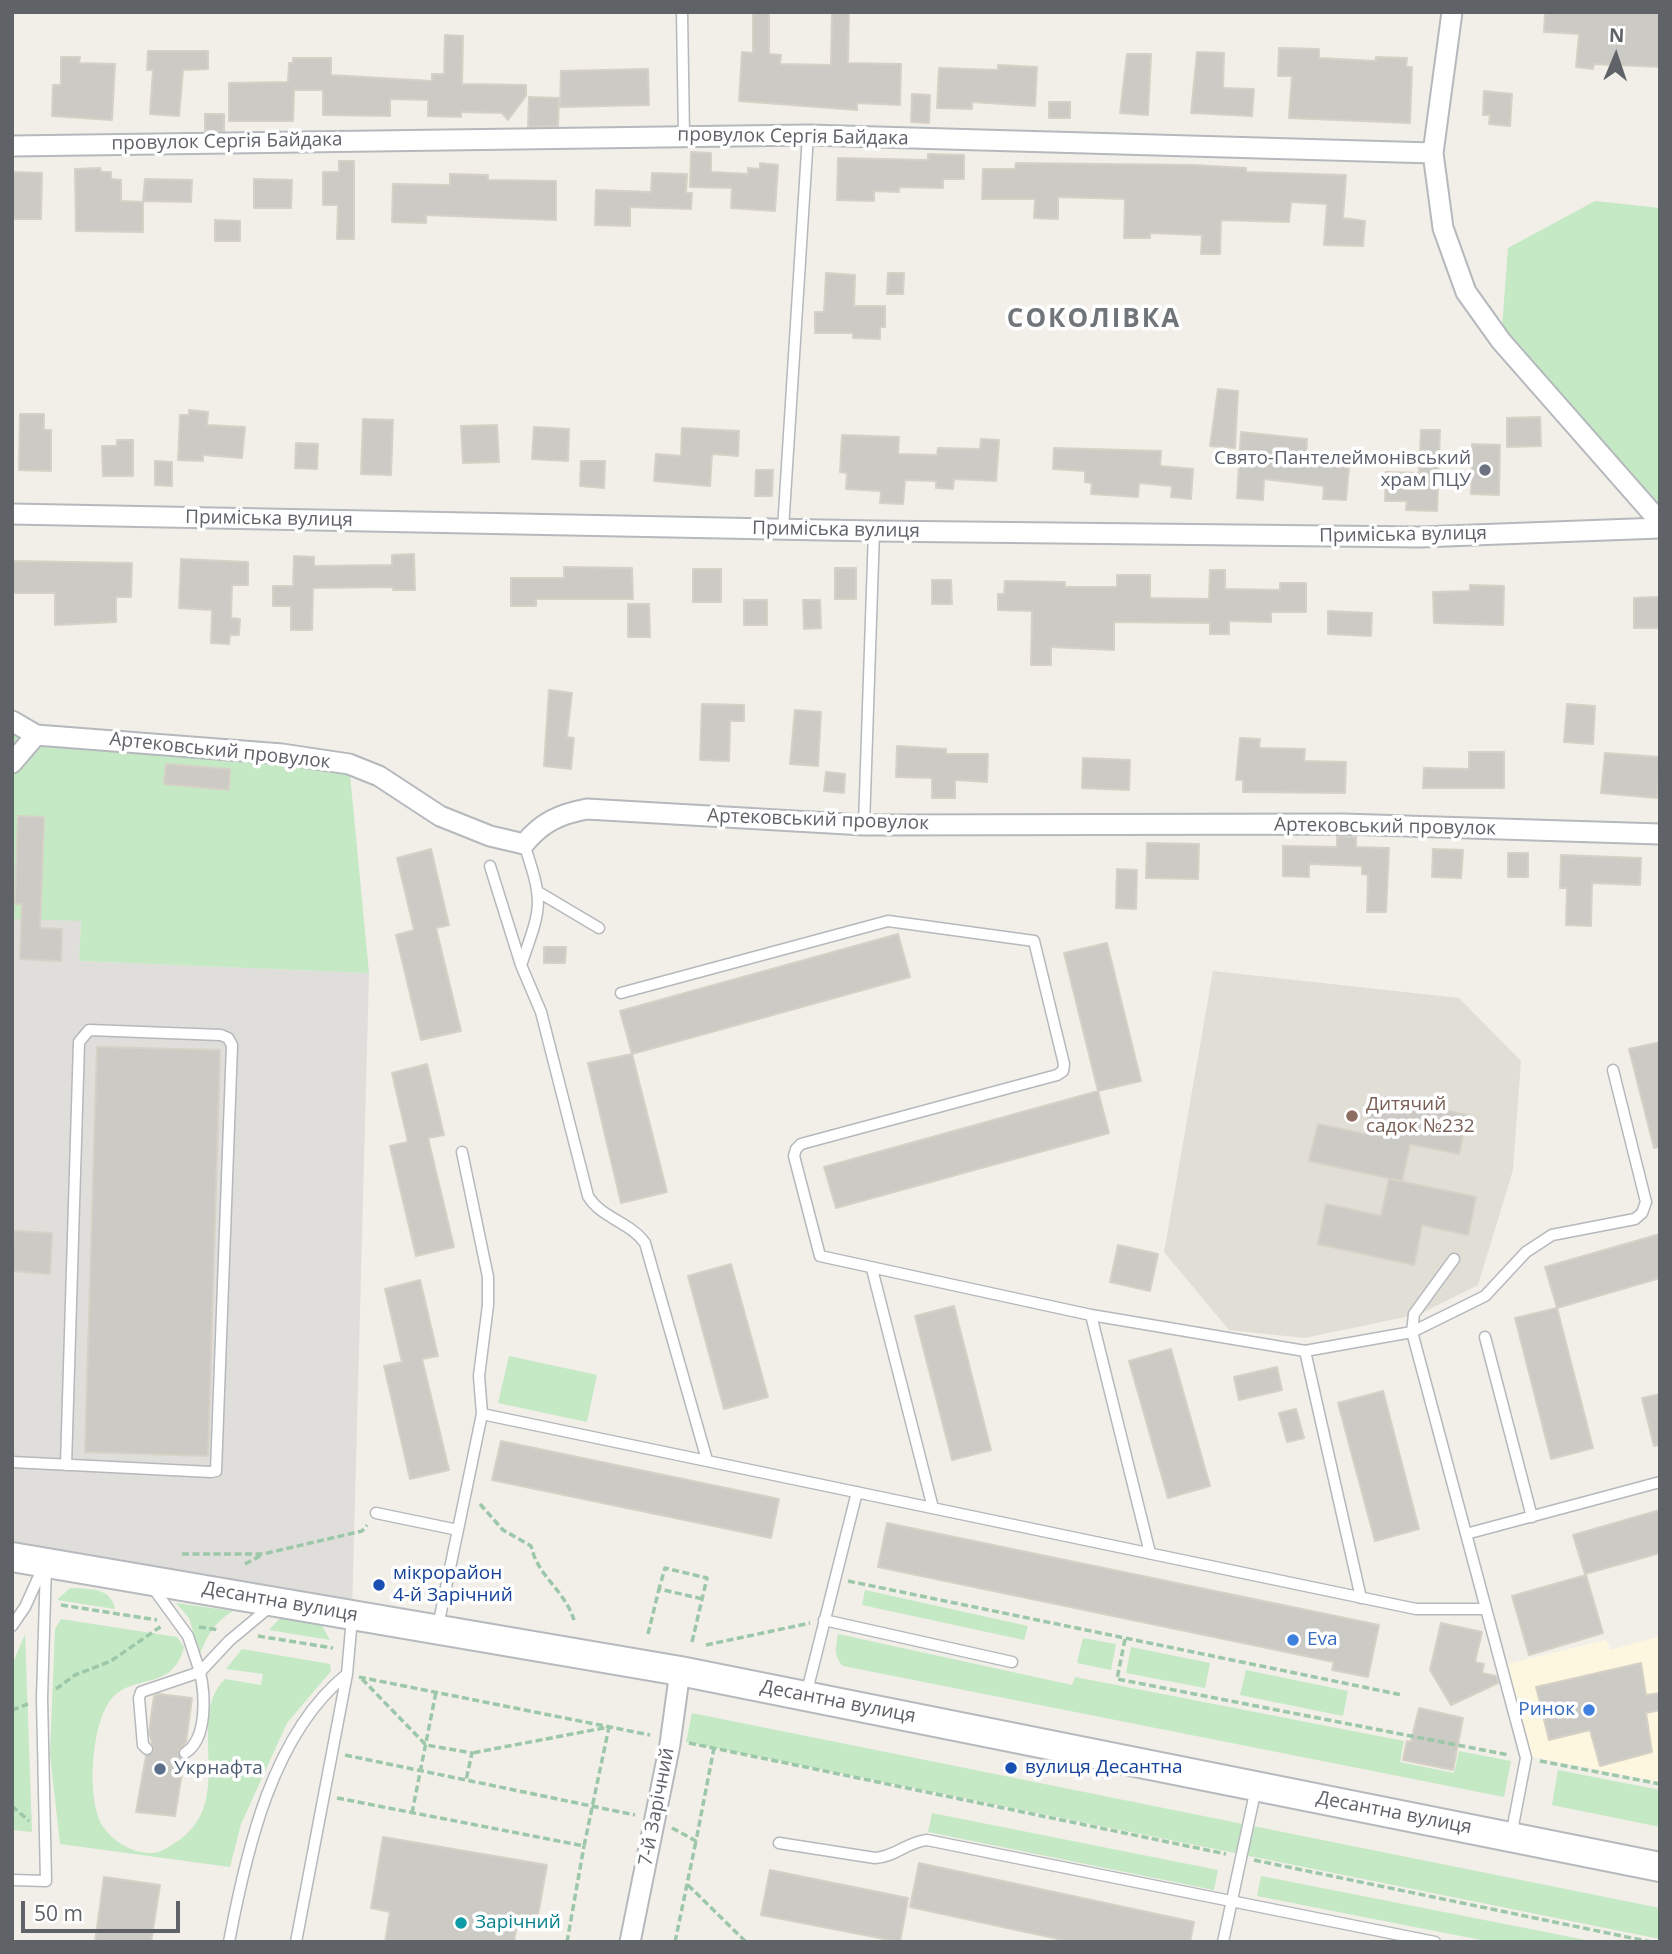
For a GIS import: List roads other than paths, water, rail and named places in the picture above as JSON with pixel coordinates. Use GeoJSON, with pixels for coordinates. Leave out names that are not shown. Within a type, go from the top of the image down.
{"type":"FeatureCollection","features":[{"type":"Feature","properties":{"kind":"main road","name":"Десантна вулиця"},"geometry":{"type":"LineString","coordinates":[[12,1557],[680,1671],[1660,1867]]}},
{"type":"Feature","properties":{"kind":"street"},"geometry":{"type":"LineString","coordinates":[[1451,12],[1433,153],[1443,228],[1466,292],[1502,341],[1660,522]]}},
{"type":"Feature","properties":{"kind":"street","name":"провулок Сергія Байдака"},"geometry":{"type":"LineString","coordinates":[[12,146],[808,135],[1433,153]]}},
{"type":"Feature","properties":{"kind":"street","name":"Приміська вулиця"},"geometry":{"type":"LineString","coordinates":[[12,514],[874,531],[1420,537],[1660,528]]}},
{"type":"Feature","properties":{"kind":"street","name":"Артековський провулок"},"geometry":{"type":"LineString","coordinates":[[12,721],[36,735],[282,754],[349,764],[379,776],[440,816],[490,836],[524,844],[538,828],[561,814],[587,809],[864,825],[1343,824],[1660,834]]}},
{"type":"Feature","properties":{"kind":"street"},"geometry":{"type":"LineString","coordinates":[[12,762],[36,735]]}},
{"type":"Feature","properties":{"kind":"street","name":"7-й Зарічний"},"geometry":{"type":"LineString","coordinates":[[630,1942],[671,1739],[680,1671]]}},
{"type":"Feature","properties":{"kind":"lane"},"geometry":{"type":"LineString","coordinates":[[682,12],[684,135]]}},
{"type":"Feature","properties":{"kind":"lane"},"geometry":{"type":"LineString","coordinates":[[783,529],[808,135]]}},
{"type":"Feature","properties":{"kind":"lane"},"geometry":{"type":"LineString","coordinates":[[864,825],[874,531]]}},
{"type":"Feature","properties":{"kind":"lane"},"geometry":{"type":"LineString","coordinates":[[521,965],[538,917],[540,893],[524,844]]}},
{"type":"Feature","properties":{"kind":"lane"},"geometry":{"type":"LineString","coordinates":[[490,866],[521,965],[541,1012],[588,1196],[594,1206],[636,1230],[645,1243],[708,1460]]}},
{"type":"Feature","properties":{"kind":"lane"},"geometry":{"type":"LineString","coordinates":[[540,893],[599,928]]}},
{"type":"Feature","properties":{"kind":"lane"},"geometry":{"type":"LineString","coordinates":[[621,993],[888,921],[1034,941],[1064,1064],[1063,1071],[1057,1075],[801,1144],[794,1156],[817,1252],[824,1259],[1091,1315],[1305,1350],[1412,1332],[1485,1296],[1527,1252],[1552,1235],[1635,1219],[1642,1213],[1646,1202],[1614,1070]]}},
{"type":"Feature","properties":{"kind":"lane"},"geometry":{"type":"LineString","coordinates":[[12,1462],[66,1465],[211,1472],[216,1471],[232,1045],[228,1038],[221,1035],[89,1030],[79,1042],[66,1465]]}},
{"type":"Feature","properties":{"kind":"lane"},"geometry":{"type":"LineString","coordinates":[[437,1629],[482,1414],[479,1376],[488,1306],[488,1277],[462,1152]]}},
{"type":"Feature","properties":{"kind":"lane"},"geometry":{"type":"LineString","coordinates":[[1454,1259],[1414,1314],[1412,1332],[1526,1758],[1511,1837]]}},
{"type":"Feature","properties":{"kind":"lane"},"geometry":{"type":"LineString","coordinates":[[872,1269],[933,1508]]}},
{"type":"Feature","properties":{"kind":"lane"},"geometry":{"type":"LineString","coordinates":[[1091,1315],[1150,1553]]}},
{"type":"Feature","properties":{"kind":"lane"},"geometry":{"type":"LineString","coordinates":[[1485,1337],[1532,1517]]}},
{"type":"Feature","properties":{"kind":"lane"},"geometry":{"type":"LineString","coordinates":[[1305,1350],[1361,1598]]}},
{"type":"Feature","properties":{"kind":"lane"},"geometry":{"type":"LineString","coordinates":[[482,1414],[1416,1609],[1486,1609]]}},
{"type":"Feature","properties":{"kind":"lane"},"geometry":{"type":"LineString","coordinates":[[1466,1534],[1660,1482]]}},
{"type":"Feature","properties":{"kind":"lane"},"geometry":{"type":"LineString","coordinates":[[806,1695],[857,1492]]}},
{"type":"Feature","properties":{"kind":"lane"},"geometry":{"type":"LineString","coordinates":[[376,1513],[458,1530]]}},
{"type":"Feature","properties":{"kind":"lane"},"geometry":{"type":"LineString","coordinates":[[12,1626],[25,1607],[46,1562]]}},
{"type":"Feature","properties":{"kind":"lane"},"geometry":{"type":"LineString","coordinates":[[12,1880],[46,1881],[42,1698],[46,1562]]}},
{"type":"Feature","properties":{"kind":"lane"},"geometry":{"type":"LineString","coordinates":[[146,1579],[188,1636],[200,1672],[206,1709],[193,1745],[185,1754]]}},
{"type":"Feature","properties":{"kind":"lane"},"geometry":{"type":"LineString","coordinates":[[147,1749],[143,1745],[139,1698],[141,1692],[200,1672],[229,1641],[277,1601]]}},
{"type":"Feature","properties":{"kind":"lane"},"geometry":{"type":"LineString","coordinates":[[296,1942],[347,1674],[352,1614]]}},
{"type":"Feature","properties":{"kind":"lane"},"geometry":{"type":"LineString","coordinates":[[824,1620],[1012,1662]]}},
{"type":"Feature","properties":{"kind":"lane"},"geometry":{"type":"LineString","coordinates":[[229,1942],[243,1869],[276,1772],[316,1704],[347,1674]]}},
{"type":"Feature","properties":{"kind":"lane"},"geometry":{"type":"LineString","coordinates":[[1223,1942],[1243,1858],[1256,1786]]}},
{"type":"Feature","properties":{"kind":"lane"},"geometry":{"type":"LineString","coordinates":[[779,1843],[875,1858],[887,1857],[914,1841],[927,1840],[1435,1942]]}},
{"type":"Feature","properties":{"kind":"place","name":"Свято-Пантелеймонівський храм ПЦУ"},"geometry":{"type":"Point","coordinates":[1485,470]}},
{"type":"Feature","properties":{"kind":"place","name":"Дитячий садок №232"},"geometry":{"type":"Point","coordinates":[1352,1116]}},
{"type":"Feature","properties":{"kind":"place","name":"мікрорайон 4-й Зарічний"},"geometry":{"type":"Point","coordinates":[379,1585]}},
{"type":"Feature","properties":{"kind":"place","name":"Eva"},"geometry":{"type":"Point","coordinates":[1293,1640]}},
{"type":"Feature","properties":{"kind":"place","name":"Ринок"},"geometry":{"type":"Point","coordinates":[1589,1710]}},
{"type":"Feature","properties":{"kind":"place","name":"вулиця Десантна"},"geometry":{"type":"Point","coordinates":[1011,1768]}},
{"type":"Feature","properties":{"kind":"place","name":"Укрнафта"},"geometry":{"type":"Point","coordinates":[160,1769]}},
{"type":"Feature","properties":{"kind":"place","name":"Зарічний"},"geometry":{"type":"Point","coordinates":[461,1923]}},
{"type":"Feature","properties":{"kind":"district","name":"СОКОЛІВКА"},"geometry":{"type":"Point","coordinates":[1094,320]}}]}
